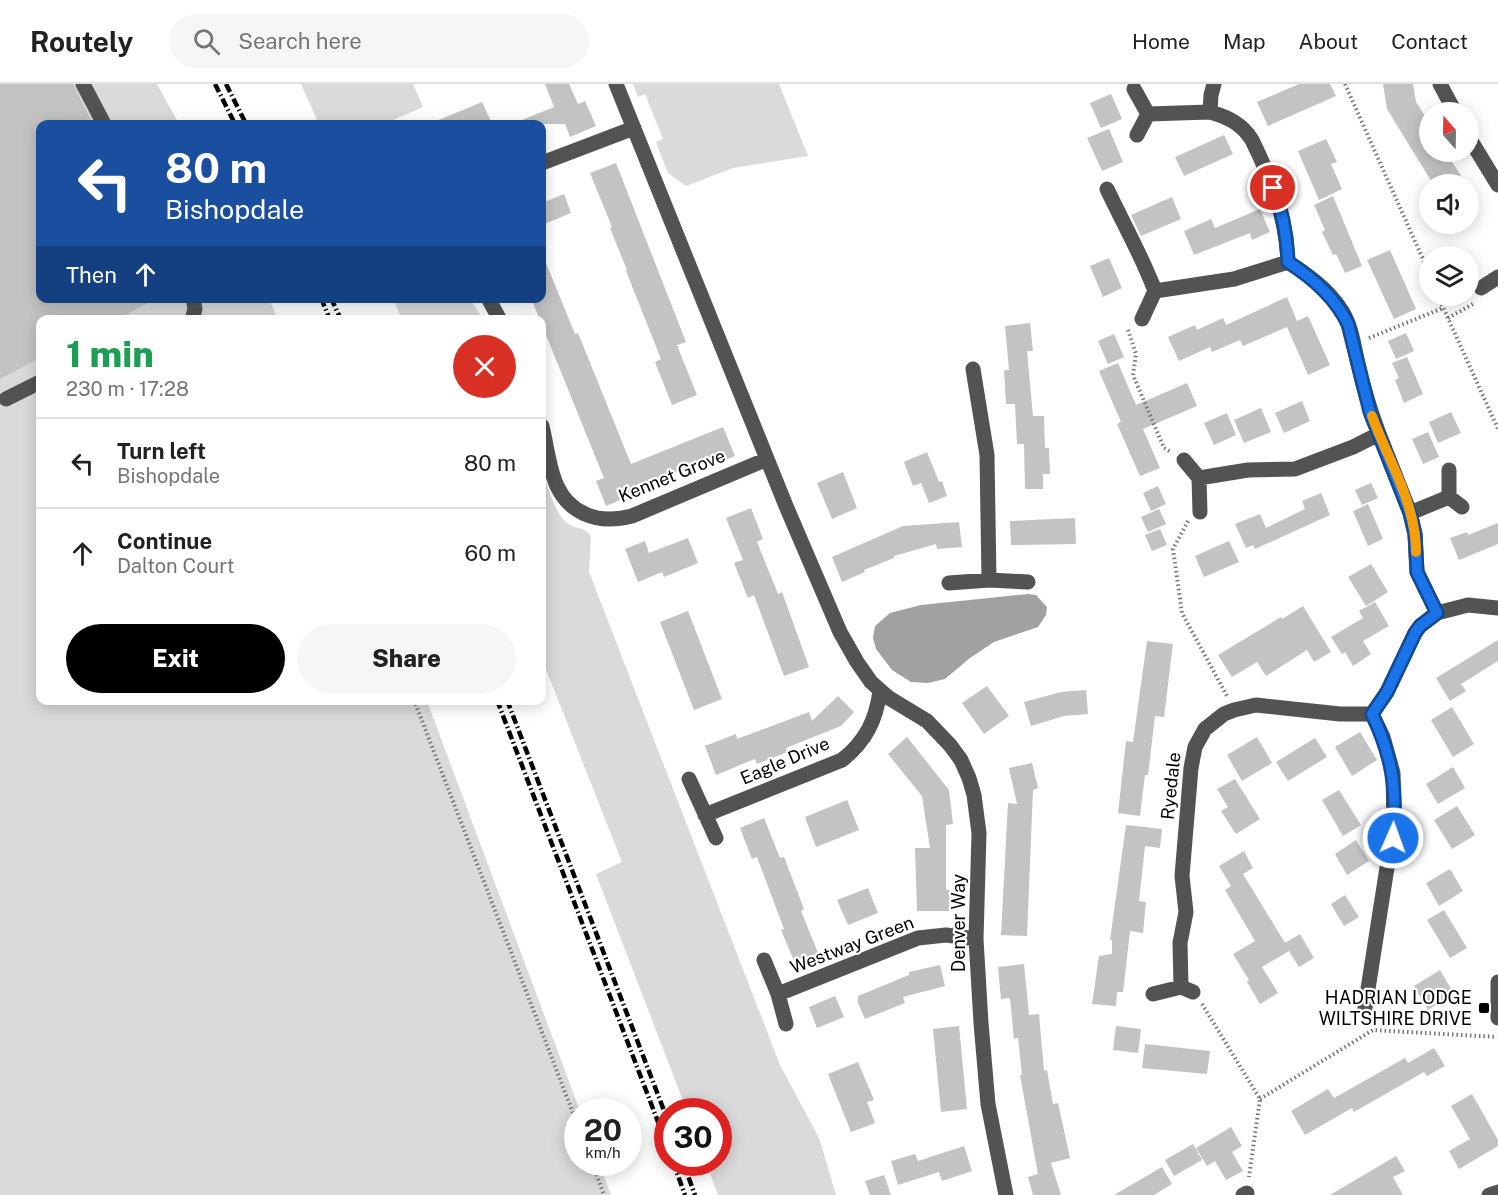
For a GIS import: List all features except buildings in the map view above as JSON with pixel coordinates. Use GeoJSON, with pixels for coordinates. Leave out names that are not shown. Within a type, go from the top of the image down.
{"type":"FeatureCollection","features":[{"type":"Feature","properties":{"kind":"street"},"geometry":{"type":"LineString","coordinates":[[83,84],[102,120]]}},
{"type":"Feature","properties":{"kind":"street","name":"Denver Way"},"geometry":{"type":"LineString","coordinates":[[616,84],[834,619],[856,662],[880,691],[927,720],[961,760],[969,778],[974,795],[979,832],[976,939],[988,1104],[1006,1195]]}},
{"type":"Feature","properties":{"kind":"street"},"geometry":{"type":"LineString","coordinates":[[1210,112],[1214,84]]}},
{"type":"Feature","properties":{"kind":"street"},"geometry":{"type":"LineString","coordinates":[[1440,84],[1450,102]]}},
{"type":"Feature","properties":{"kind":"street"},"geometry":{"type":"LineString","coordinates":[[1134,89],[1148,114]]}},
{"type":"Feature","properties":{"kind":"street"},"geometry":{"type":"LineString","coordinates":[[1148,114],[1210,112],[1232,119],[1247,132],[1279,203],[1286,231],[1288,262]]}},
{"type":"Feature","properties":{"kind":"street"},"geometry":{"type":"LineString","coordinates":[[1137,135],[1148,114]]}},
{"type":"Feature","properties":{"kind":"street"},"geometry":{"type":"LineString","coordinates":[[546,161],[634,128]]}},
{"type":"Feature","properties":{"kind":"street"},"geometry":{"type":"LineString","coordinates":[[1479,154],[1498,185]]}},
{"type":"Feature","properties":{"kind":"street"},"geometry":{"type":"LineString","coordinates":[[1107,189],[1134,246],[1143,259],[1155,291],[1142,319]]}},
{"type":"Feature","properties":{"kind":"street"},"geometry":{"type":"LineString","coordinates":[[1155,291],[1234,279],[1288,262],[1307,274],[1336,303],[1348,324],[1365,395],[1410,513],[1415,534],[1417,572],[1437,613]]}},
{"type":"Feature","properties":{"kind":"street"},"geometry":{"type":"LineString","coordinates":[[1480,288],[1498,277]]}},
{"type":"Feature","properties":{"kind":"street"},"geometry":{"type":"LineString","coordinates":[[973,369],[987,455],[989,580]]}},
{"type":"Feature","properties":{"kind":"street"},"geometry":{"type":"LineString","coordinates":[[6,399],[36,384]]}},
{"type":"Feature","properties":{"kind":"street"},"geometry":{"type":"LineString","coordinates":[[1199,478],[1248,470],[1295,469],[1379,434]]}},
{"type":"Feature","properties":{"kind":"street","name":"Kennet Grove"},"geometry":{"type":"LineString","coordinates":[[546,444],[555,483],[567,503],[578,511],[598,518],[612,519],[632,516],[767,459]]}},
{"type":"Feature","properties":{"kind":"street"},"geometry":{"type":"LineString","coordinates":[[1184,460],[1199,478],[1200,512]]}},
{"type":"Feature","properties":{"kind":"street"},"geometry":{"type":"LineString","coordinates":[[1449,470],[1449,497]]}},
{"type":"Feature","properties":{"kind":"street"},"geometry":{"type":"LineString","coordinates":[[1410,513],[1449,497]]}},
{"type":"Feature","properties":{"kind":"street"},"geometry":{"type":"LineString","coordinates":[[1449,497],[1462,507]]}},
{"type":"Feature","properties":{"kind":"street"},"geometry":{"type":"LineString","coordinates":[[949,583],[989,580],[1028,582]]}},
{"type":"Feature","properties":{"kind":"street"},"geometry":{"type":"LineString","coordinates":[[1365,1008],[1394,823],[1393,773],[1383,737],[1372,714],[1387,692],[1420,626],[1437,613],[1468,605],[1498,608]]}},
{"type":"Feature","properties":{"kind":"street","name":"Eagle Drive"},"geometry":{"type":"LineString","coordinates":[[705,815],[842,760],[852,752],[869,730],[877,711],[880,691]]}},
{"type":"Feature","properties":{"kind":"street","name":"Ryedale"},"geometry":{"type":"LineString","coordinates":[[1187,990],[1180,943],[1186,912],[1182,876],[1191,768],[1195,747],[1205,729],[1214,720],[1234,710],[1256,705],[1340,714],[1372,714]]}},
{"type":"Feature","properties":{"kind":"street"},"geometry":{"type":"LineString","coordinates":[[689,779],[716,838]]}},
{"type":"Feature","properties":{"kind":"street","name":"Westway Green"},"geometry":{"type":"LineString","coordinates":[[778,994],[918,938],[946,935],[976,939]]}},
{"type":"Feature","properties":{"kind":"street"},"geometry":{"type":"LineString","coordinates":[[764,960],[778,994],[786,1024]]}},
{"type":"Feature","properties":{"kind":"street"},"geometry":{"type":"LineString","coordinates":[[1498,982],[1498,1018]]}},
{"type":"Feature","properties":{"kind":"street"},"geometry":{"type":"LineString","coordinates":[[1153,994],[1187,990]]}},
{"type":"Feature","properties":{"kind":"street"},"geometry":{"type":"LineString","coordinates":[[1489,1195],[1498,1192]]}},
{"type":"Feature","properties":{"kind":"path"},"geometry":{"type":"LineString","coordinates":[[1345,84],[1419,250]]}},
{"type":"Feature","properties":{"kind":"path"},"geometry":{"type":"LineString","coordinates":[[1448,318],[1478,301],[1480,288]]}},
{"type":"Feature","properties":{"kind":"path"},"geometry":{"type":"LineString","coordinates":[[1354,344],[1443,308],[1498,429]]}},
{"type":"Feature","properties":{"kind":"path"},"geometry":{"type":"LineString","coordinates":[[1142,319],[1127,328],[1136,354],[1133,375],[1164,448],[1184,460]]}},
{"type":"Feature","properties":{"kind":"path"},"geometry":{"type":"LineString","coordinates":[[1200,512],[1186,522],[1173,549],[1182,613],[1234,710]]}},
{"type":"Feature","properties":{"kind":"path"},"geometry":{"type":"LineString","coordinates":[[416,705],[567,1098]]}},
{"type":"Feature","properties":{"kind":"path"},"geometry":{"type":"LineString","coordinates":[[1187,990],[1207,1011],[1260,1099],[1245,1194]]}},
{"type":"Feature","properties":{"kind":"path"},"geometry":{"type":"LineString","coordinates":[[1260,1099],[1373,1030],[1498,1037]]}},
{"type":"Feature","properties":{"kind":"path"},"geometry":{"type":"LineString","coordinates":[[597,1176],[604,1195]]}},
{"type":"Feature","properties":{"kind":"shaded area"},"geometry":{"type":"Polygon","coordinates":[[[0,84],[157,84],[177,120],[36,120],[36,303],[271,303],[276,315],[36,315],[36,705],[428,705],[575,1098],[564,1098],[564,1176],[604,1176],[611,1195],[0,1195],[0,84]]]}},
{"type":"Feature","properties":{"kind":"shaded area"},"geometry":{"type":"Polygon","coordinates":[[[301,84],[413,84],[423,107],[393,120],[317,120],[301,84]]]}},
{"type":"Feature","properties":{"kind":"shaded area"},"geometry":{"type":"Polygon","coordinates":[[[633,84],[779,84],[808,156],[733,168],[686,186],[668,173],[656,142],[663,139],[645,94],[638,97],[633,84]]]}},
{"type":"Feature","properties":{"kind":"shaded area"},"geometry":{"type":"Polygon","coordinates":[[[395,303],[472,303],[480,315],[400,315],[395,303]]]}},
{"type":"Feature","properties":{"kind":"shaded area"},"geometry":{"type":"Polygon","coordinates":[[[546,481],[560,516],[570,525],[583,529],[591,536],[589,572],[780,1065],[819,1138],[836,1195],[718,1195],[711,1176],[732,1176],[732,1098],[682,1098],[596,874],[622,862],[546,669],[546,481]]]}},
{"type":"Feature","properties":{"kind":"shaded area"},"geometry":{"type":"Polygon","coordinates":[[[1036,595],[1047,607],[1046,615],[1038,627],[994,642],[945,679],[928,683],[911,682],[892,670],[876,649],[873,638],[875,626],[890,613],[921,605],[1036,595]]]}},
{"type":"Feature","properties":{"kind":"railway"},"geometry":{"type":"LineString","coordinates":[[215,84],[233,120]]}},
{"type":"Feature","properties":{"kind":"railway"},"geometry":{"type":"LineString","coordinates":[[226,84],[244,120]]}},
{"type":"Feature","properties":{"kind":"railway"},"geometry":{"type":"LineString","coordinates":[[323,303],[328,315]]}},
{"type":"Feature","properties":{"kind":"railway"},"geometry":{"type":"LineString","coordinates":[[333,303],[339,315]]}},
{"type":"Feature","properties":{"kind":"railway"},"geometry":{"type":"LineString","coordinates":[[499,705],[654,1111]]}},
{"type":"Feature","properties":{"kind":"railway"},"geometry":{"type":"LineString","coordinates":[[509,705],[659,1098]]}},
{"type":"Feature","properties":{"kind":"railway"},"geometry":{"type":"LineString","coordinates":[[678,1176],[685,1195]]}},
{"type":"Feature","properties":{"kind":"railway"},"geometry":{"type":"LineString","coordinates":[[688,1176],[695,1195]]}},
{"type":"Feature","properties":{"kind":"slow traffic"},"geometry":{"type":"LineString","coordinates":[[1372,416],[1404,492],[1415,534],[1416,552]]}},
{"type":"Feature","properties":{"kind":"place","name":"HADRIAN LODGE WILTSHIRE DRIVE"},"geometry":{"type":"Point","coordinates":[1484,1008]}},
{"type":"Feature","properties":{"kind":"route"},"geometry":{"type":"LineString","coordinates":[[1273,188],[1286,231],[1288,262],[1307,274],[1329,295],[1343,313],[1352,334],[1370,412],[1404,492],[1410,513],[1415,534],[1417,572],[1420,582],[1437,613],[1420,626],[1415,633],[1387,692],[1372,714],[1383,737],[1393,773],[1393,838]]}}]}
